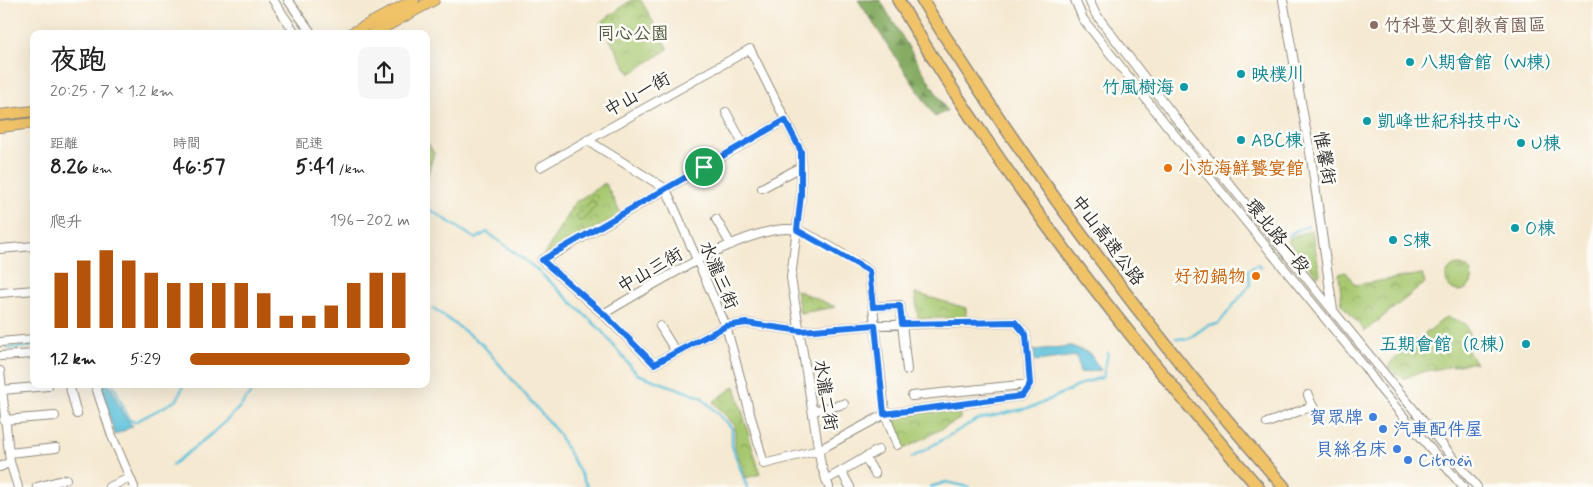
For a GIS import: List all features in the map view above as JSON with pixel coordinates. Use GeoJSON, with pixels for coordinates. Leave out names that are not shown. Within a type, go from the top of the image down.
{"type":"FeatureCollection","features":[{"type":"Feature","properties":{"kind":"highway"},"geometry":{"type":"LineString","coordinates":[[898,0],[920,38],[998,157],[1074,261],[1180,396],[1258,487]]}},
{"type":"Feature","properties":{"kind":"highway","name":"中山高速公路"},"geometry":{"type":"LineString","coordinates":[[922,0],[994,112],[1062,209],[1176,360],[1284,487]]}},
{"type":"Feature","properties":{"kind":"main road"},"geometry":{"type":"LineString","coordinates":[[358,30],[414,0]]}},
{"type":"Feature","properties":{"kind":"main road"},"geometry":{"type":"LineString","coordinates":[[379,30],[434,0]]}},
{"type":"Feature","properties":{"kind":"main road"},"geometry":{"type":"LineString","coordinates":[[0,115],[30,111]]}},
{"type":"Feature","properties":{"kind":"main road"},"geometry":{"type":"LineString","coordinates":[[0,127],[30,123]]}},
{"type":"Feature","properties":{"kind":"street"},"geometry":{"type":"LineString","coordinates":[[273,0],[293,30]]}},
{"type":"Feature","properties":{"kind":"street"},"geometry":{"type":"LineString","coordinates":[[288,0],[309,30]]}},
{"type":"Feature","properties":{"kind":"street","name":"環北路一段"},"geometry":{"type":"LineString","coordinates":[[1075,0],[1083,19],[1165,123],[1328,321],[1382,391],[1463,487]]}},
{"type":"Feature","properties":{"kind":"street","name":"環北路一段"},"geometry":{"type":"LineString","coordinates":[[1089,0],[1095,13],[1174,116],[1477,487]]}},
{"type":"Feature","properties":{"kind":"street","name":"惟馨街"},"geometry":{"type":"LineString","coordinates":[[1283,0],[1311,158],[1333,310]]}},
{"type":"Feature","properties":{"kind":"street","name":"水瀧二街"},"geometry":{"type":"LineString","coordinates":[[750,49],[801,151],[797,230],[791,278],[819,450],[828,484]]}},
{"type":"Feature","properties":{"kind":"street","name":"中山一街"},"geometry":{"type":"LineString","coordinates":[[540,166],[750,49]]}},
{"type":"Feature","properties":{"kind":"street"},"geometry":{"type":"LineString","coordinates":[[726,112],[743,144]]}},
{"type":"Feature","properties":{"kind":"street"},"geometry":{"type":"LineString","coordinates":[[785,120],[542,260],[604,314],[654,364],[726,326],[753,324],[801,331],[875,325],[1015,322],[1026,335],[1030,384],[1022,396],[884,414],[819,450]]}},
{"type":"Feature","properties":{"kind":"street"},"geometry":{"type":"LineString","coordinates":[[587,140],[666,189]]}},
{"type":"Feature","properties":{"kind":"street"},"geometry":{"type":"LineString","coordinates":[[762,188],[801,167]]}},
{"type":"Feature","properties":{"kind":"street","name":"水瀧三街"},"geometry":{"type":"LineString","coordinates":[[666,189],[726,326],[764,464],[819,450]]}},
{"type":"Feature","properties":{"kind":"street"},"geometry":{"type":"LineString","coordinates":[[716,219],[732,245]]}},
{"type":"Feature","properties":{"kind":"street","name":"中山三街"},"geometry":{"type":"LineString","coordinates":[[604,314],[696,260],[771,230],[797,230]]}},
{"type":"Feature","properties":{"kind":"street"},"geometry":{"type":"LineString","coordinates":[[797,230],[869,271],[884,414],[897,445]]}},
{"type":"Feature","properties":{"kind":"street"},"geometry":{"type":"LineString","coordinates":[[0,249],[30,246]]}},
{"type":"Feature","properties":{"kind":"street"},"geometry":{"type":"LineString","coordinates":[[0,293],[30,290]]}},
{"type":"Feature","properties":{"kind":"street"},"geometry":{"type":"LineString","coordinates":[[873,307],[900,306],[907,370]]}},
{"type":"Feature","properties":{"kind":"street"},"geometry":{"type":"LineString","coordinates":[[1328,321],[1333,310]]}},
{"type":"Feature","properties":{"kind":"street"},"geometry":{"type":"LineString","coordinates":[[660,326],[676,352]]}},
{"type":"Feature","properties":{"kind":"street"},"geometry":{"type":"LineString","coordinates":[[0,342],[30,339]]}},
{"type":"Feature","properties":{"kind":"street"},"geometry":{"type":"LineString","coordinates":[[0,356],[30,354]]}},
{"type":"Feature","properties":{"kind":"street"},"geometry":{"type":"LineString","coordinates":[[0,371],[1,394],[10,462],[18,487]]}},
{"type":"Feature","properties":{"kind":"street"},"geometry":{"type":"LineString","coordinates":[[912,396],[1030,384]]}},
{"type":"Feature","properties":{"kind":"street"},"geometry":{"type":"LineString","coordinates":[[1,394],[36,388]]}},
{"type":"Feature","properties":{"kind":"street"},"geometry":{"type":"LineString","coordinates":[[70,388],[77,414]]}},
{"type":"Feature","properties":{"kind":"street"},"geometry":{"type":"LineString","coordinates":[[97,388],[112,436],[134,487]]}},
{"type":"Feature","properties":{"kind":"street"},"geometry":{"type":"LineString","coordinates":[[1308,395],[1317,418]]}},
{"type":"Feature","properties":{"kind":"street"},"geometry":{"type":"LineString","coordinates":[[813,411],[844,404]]}},
{"type":"Feature","properties":{"kind":"street"},"geometry":{"type":"LineString","coordinates":[[1267,423],[1313,406]]}},
{"type":"Feature","properties":{"kind":"street"},"geometry":{"type":"LineString","coordinates":[[4,420],[55,416]]}},
{"type":"Feature","properties":{"kind":"street"},"geometry":{"type":"LineString","coordinates":[[9,453],[56,448]]}},
{"type":"Feature","properties":{"kind":"street"},"geometry":{"type":"LineString","coordinates":[[828,484],[842,471],[878,450]]}},
{"type":"Feature","properties":{"kind":"street"},"geometry":{"type":"LineString","coordinates":[[865,457],[875,474]]}},
{"type":"Feature","properties":{"kind":"street"},"geometry":{"type":"LineString","coordinates":[[0,467],[10,462]]}},
{"type":"Feature","properties":{"kind":"street"},"geometry":{"type":"LineString","coordinates":[[842,471],[850,486]]}},
{"type":"Feature","properties":{"kind":"street"},"geometry":{"type":"LineString","coordinates":[[109,487],[130,478]]}},
{"type":"Feature","properties":{"kind":"street"},"geometry":{"type":"LineString","coordinates":[[37,487],[66,479]]}},
{"type":"Feature","properties":{"kind":"green space","name":"同心公園"},"geometry":{"type":"Polygon","coordinates":[[[631,0],[641,0],[668,49],[630,74],[600,23],[631,0]]]}},
{"type":"Feature","properties":{"kind":"green space"},"geometry":{"type":"Polygon","coordinates":[[[858,0],[880,0],[947,111],[935,117],[858,0]]]}},
{"type":"Feature","properties":{"kind":"green space"},"geometry":{"type":"Polygon","coordinates":[[[430,146],[434,153],[430,167],[430,146]]]}},
{"type":"Feature","properties":{"kind":"green space"},"geometry":{"type":"Polygon","coordinates":[[[605,183],[621,214],[541,260],[574,203],[605,183]]]}},
{"type":"Feature","properties":{"kind":"green space"},"geometry":{"type":"Polygon","coordinates":[[[591,201],[594,201],[596,206],[583,220],[579,221],[576,216],[591,201]]]}},
{"type":"Feature","properties":{"kind":"green space"},"geometry":{"type":"Polygon","coordinates":[[[1312,230],[1320,274],[1317,276],[1288,241],[1293,236],[1312,230]]]}},
{"type":"Feature","properties":{"kind":"green space"},"geometry":{"type":"Polygon","coordinates":[[[1459,265],[1468,269],[1472,278],[1468,287],[1459,291],[1450,287],[1446,278],[1450,269],[1459,265]]]}},
{"type":"Feature","properties":{"kind":"green space"},"geometry":{"type":"Polygon","coordinates":[[[1346,272],[1355,285],[1422,274],[1425,283],[1365,331],[1342,305],[1339,274],[1346,272]]]}},
{"type":"Feature","properties":{"kind":"green space"},"geometry":{"type":"Polygon","coordinates":[[[796,290],[836,307],[800,313],[796,290]]]}},
{"type":"Feature","properties":{"kind":"green space"},"geometry":{"type":"Polygon","coordinates":[[[915,293],[966,308],[966,318],[918,318],[915,293]]]}},
{"type":"Feature","properties":{"kind":"green space"},"geometry":{"type":"Polygon","coordinates":[[[1446,317],[1466,324],[1470,338],[1468,352],[1476,363],[1417,373],[1403,379],[1388,367],[1392,361],[1446,317]]]}},
{"type":"Feature","properties":{"kind":"green space"},"geometry":{"type":"Polygon","coordinates":[[[735,386],[760,474],[746,478],[735,447],[735,426],[713,402],[735,386]]]}},
{"type":"Feature","properties":{"kind":"green space"},"geometry":{"type":"Polygon","coordinates":[[[959,408],[960,419],[902,450],[891,417],[959,408]]]}},
{"type":"Feature","properties":{"kind":"water"},"geometry":{"type":"Polygon","coordinates":[[[1071,346],[1089,353],[1101,370],[1080,373],[1077,356],[1035,361],[1034,350],[1071,346]]]}},
{"type":"Feature","properties":{"kind":"water"},"geometry":{"type":"Polygon","coordinates":[[[101,388],[111,388],[122,412],[133,426],[115,435],[101,388]]]}},
{"type":"Feature","properties":{"kind":"waterway"},"geometry":{"type":"LineString","coordinates":[[430,210],[476,239],[487,232],[535,268],[600,329],[637,374],[701,397],[732,428],[732,446],[747,487]]}},
{"type":"Feature","properties":{"kind":"waterway"},"geometry":{"type":"LineString","coordinates":[[1287,237],[1295,231],[1308,226]]}},
{"type":"Feature","properties":{"kind":"waterway"},"geometry":{"type":"LineString","coordinates":[[1176,338],[1188,339],[1208,325],[1218,324],[1250,285],[1248,270],[1257,265],[1261,268]]}},
{"type":"Feature","properties":{"kind":"waterway"},"geometry":{"type":"LineString","coordinates":[[433,308],[482,344],[558,433],[588,487]]}},
{"type":"Feature","properties":{"kind":"waterway"},"geometry":{"type":"LineString","coordinates":[[7,348],[30,346]]}},
{"type":"Feature","properties":{"kind":"waterway"},"geometry":{"type":"LineString","coordinates":[[911,458],[976,420],[1036,406],[1084,383],[1103,377],[1108,353]]}},
{"type":"Feature","properties":{"kind":"waterway"},"geometry":{"type":"LineString","coordinates":[[115,388],[129,420],[135,422],[177,400],[182,388]]}},
{"type":"Feature","properties":{"kind":"waterway"},"geometry":{"type":"LineString","coordinates":[[172,465],[230,417],[241,406],[253,388]]}},
{"type":"Feature","properties":{"kind":"waterway"},"geometry":{"type":"LineString","coordinates":[[930,487],[946,482],[969,487]]}},
{"type":"Feature","properties":{"kind":"place","name":"竹科蔓文創教育園區"},"geometry":{"type":"Point","coordinates":[1374,25]}},
{"type":"Feature","properties":{"kind":"place","name":"八期會館（W棟）"},"geometry":{"type":"Point","coordinates":[1410,62]}},
{"type":"Feature","properties":{"kind":"place","name":"映樸川"},"geometry":{"type":"Point","coordinates":[1241,74]}},
{"type":"Feature","properties":{"kind":"place","name":"竹風樹海"},"geometry":{"type":"Point","coordinates":[1184,87]}},
{"type":"Feature","properties":{"kind":"place","name":"凱峰世紀科技中心"},"geometry":{"type":"Point","coordinates":[1367,121]}},
{"type":"Feature","properties":{"kind":"place","name":"ABC棟"},"geometry":{"type":"Point","coordinates":[1241,140]}},
{"type":"Feature","properties":{"kind":"place","name":"U棟"},"geometry":{"type":"Point","coordinates":[1521,143]}},
{"type":"Feature","properties":{"kind":"place","name":"小范海鮮饕宴館"},"geometry":{"type":"Point","coordinates":[1168,168]}},
{"type":"Feature","properties":{"kind":"place","name":"O棟"},"geometry":{"type":"Point","coordinates":[1515,228]}},
{"type":"Feature","properties":{"kind":"place","name":"S棟"},"geometry":{"type":"Point","coordinates":[1393,240]}},
{"type":"Feature","properties":{"kind":"place","name":"好初鍋物"},"geometry":{"type":"Point","coordinates":[1256,276]}},
{"type":"Feature","properties":{"kind":"place","name":"五期會館（R棟）"},"geometry":{"type":"Point","coordinates":[1526,344]}},
{"type":"Feature","properties":{"kind":"place","name":"賀眾牌"},"geometry":{"type":"Point","coordinates":[1373,417]}},
{"type":"Feature","properties":{"kind":"place","name":"汽車配件屋"},"geometry":{"type":"Point","coordinates":[1383,429]}},
{"type":"Feature","properties":{"kind":"place","name":"貝絲名床"},"geometry":{"type":"Point","coordinates":[1397,449]}},
{"type":"Feature","properties":{"kind":"place","name":"Citroën"},"geometry":{"type":"Point","coordinates":[1408,460]}},
{"type":"Feature","properties":{"kind":"route"},"geometry":{"type":"LineString","coordinates":[[785,120],[801,151],[801,195],[797,230],[835,249],[869,271],[873,307],[900,306],[902,324],[1015,322],[1026,335],[1030,384],[1022,396],[884,414],[875,325],[801,331],[784,327],[746,323],[726,326],[654,364],[604,314],[542,260],[704,167],[785,120]]}}]}
